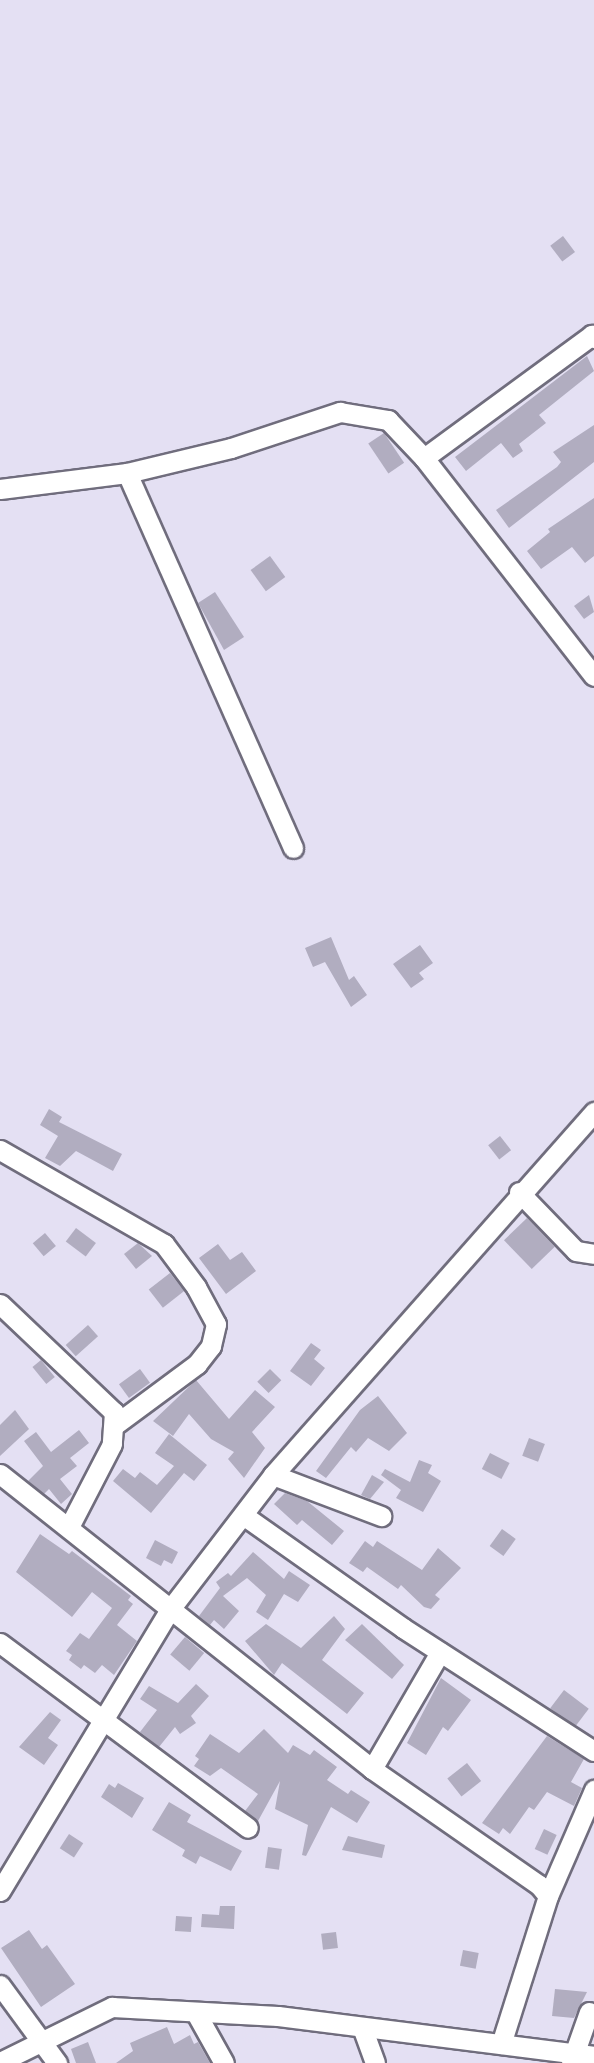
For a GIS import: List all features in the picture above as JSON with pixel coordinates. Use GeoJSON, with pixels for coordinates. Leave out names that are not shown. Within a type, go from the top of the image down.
{"type":"FeatureCollection","features":[{"type":"Feature","properties":{"kind":"street"},"geometry":{"type":"LineString","coordinates":[[424,458],[593,335]]}},
{"type":"Feature","properties":{"kind":"street"},"geometry":{"type":"LineString","coordinates":[[0,489],[127,473],[231,448],[340,412],[388,420],[424,458],[594,676]]}},
{"type":"Feature","properties":{"kind":"street"},"geometry":{"type":"LineString","coordinates":[[127,473],[293,848]]}},
{"type":"Feature","properties":{"kind":"street"},"geometry":{"type":"LineString","coordinates":[[0,1891],[171,1608],[273,1475],[519,1192],[594,1112]]}},
{"type":"Feature","properties":{"kind":"street"},"geometry":{"type":"LineString","coordinates":[[0,1150],[164,1244],[196,1287],[216,1324],[211,1346],[197,1364],[116,1424]]}},
{"type":"Feature","properties":{"kind":"street"},"geometry":{"type":"LineString","coordinates":[[519,1192],[576,1251],[594,1254]]}},
{"type":"Feature","properties":{"kind":"street"},"geometry":{"type":"LineString","coordinates":[[0,1304],[114,1412],[116,1424],[112,1444],[69,1527]]}},
{"type":"Feature","properties":{"kind":"street"},"geometry":{"type":"LineString","coordinates":[[0,1474],[372,1769],[548,1896]]}},
{"type":"Feature","properties":{"kind":"street"},"geometry":{"type":"LineString","coordinates":[[273,1475],[381,1516]]}},
{"type":"Feature","properties":{"kind":"street"},"geometry":{"type":"LineString","coordinates":[[243,1515],[440,1652],[594,1751]]}},
{"type":"Feature","properties":{"kind":"street"},"geometry":{"type":"LineString","coordinates":[[0,1643],[102,1722],[248,1828]]}},
{"type":"Feature","properties":{"kind":"street"},"geometry":{"type":"LineString","coordinates":[[372,1769],[440,1652]]}},
{"type":"Feature","properties":{"kind":"street"},"geometry":{"type":"LineString","coordinates":[[501,2044],[548,1896],[594,1790]]}},
{"type":"Feature","properties":{"kind":"street"},"geometry":{"type":"LineString","coordinates":[[0,1985],[57,2063]]}},
{"type":"Feature","properties":{"kind":"street"},"geometry":{"type":"LineString","coordinates":[[0,2062],[40,2040],[112,2007],[278,2016],[501,2044],[580,2058],[589,2012]]}},
{"type":"Feature","properties":{"kind":"street"},"geometry":{"type":"LineString","coordinates":[[196,2013],[224,2063]]}},
{"type":"Feature","properties":{"kind":"street"},"geometry":{"type":"LineString","coordinates":[[362,2027],[375,2063]]}},
{"type":"Feature","properties":{"kind":"building"},"geometry":{"type":"Polygon","coordinates":[[[563,236],[575,252],[562,262],[550,246],[563,236]]]}},
{"type":"Feature","properties":{"kind":"building"},"geometry":{"type":"Polygon","coordinates":[[[587,356],[594,371],[539,415],[546,423],[519,444],[523,451],[513,458],[501,443],[466,471],[455,457],[587,356]]]}},
{"type":"Feature","properties":{"kind":"building"},"geometry":{"type":"Polygon","coordinates":[[[594,425],[594,462],[509,528],[496,510],[557,467],[561,462],[553,452],[594,425]]]}},
{"type":"Feature","properties":{"kind":"building"},"geometry":{"type":"Polygon","coordinates":[[[384,433],[404,463],[388,473],[368,444],[384,433]]]}},
{"type":"Feature","properties":{"kind":"building"},"geometry":{"type":"Polygon","coordinates":[[[594,498],[594,556],[585,563],[572,547],[541,569],[527,551],[550,532],[548,529],[594,498]]]}},
{"type":"Feature","properties":{"kind":"building"},"geometry":{"type":"Polygon","coordinates":[[[270,556],[285,577],[266,591],[251,570],[270,556]]]}},
{"type":"Feature","properties":{"kind":"building"},"geometry":{"type":"Polygon","coordinates":[[[215,592],[244,637],[224,650],[198,603],[215,592]]]}},
{"type":"Feature","properties":{"kind":"building"},"geometry":{"type":"Polygon","coordinates":[[[589,595],[594,612],[584,619],[574,606],[589,595]]]}},
{"type":"Feature","properties":{"kind":"building"},"geometry":{"type":"Polygon","coordinates":[[[331,937],[349,980],[354,976],[367,995],[351,1007],[325,962],[313,967],[305,948],[331,937]]]}},
{"type":"Feature","properties":{"kind":"building"},"geometry":{"type":"Polygon","coordinates":[[[420,945],[433,963],[419,973],[424,979],[411,988],[393,964],[420,945]]]}},
{"type":"Feature","properties":{"kind":"building"},"geometry":{"type":"Polygon","coordinates":[[[49,1109],[62,1117],[59,1122],[122,1154],[113,1171],[76,1151],[60,1166],[45,1158],[58,1136],[40,1125],[49,1109]]]}},
{"type":"Feature","properties":{"kind":"building"},"geometry":{"type":"Polygon","coordinates":[[[500,1136],[511,1150],[499,1159],[488,1145],[500,1136]]]}},
{"type":"Feature","properties":{"kind":"building"},"geometry":{"type":"Polygon","coordinates":[[[527,1218],[555,1247],[532,1269],[504,1240],[527,1218]]]}},
{"type":"Feature","properties":{"kind":"building"},"geometry":{"type":"Polygon","coordinates":[[[76,1228],[96,1243],[86,1257],[66,1242],[76,1228]]]}},
{"type":"Feature","properties":{"kind":"building"},"geometry":{"type":"Polygon","coordinates":[[[45,1233],[56,1246],[44,1256],[33,1243],[45,1233]]]}},
{"type":"Feature","properties":{"kind":"building"},"geometry":{"type":"Polygon","coordinates":[[[138,1243],[152,1256],[136,1269],[124,1254],[138,1243]]]}},
{"type":"Feature","properties":{"kind":"building"},"geometry":{"type":"Polygon","coordinates":[[[218,1244],[230,1260],[242,1252],[256,1271],[226,1294],[199,1258],[218,1244]]]}},
{"type":"Feature","properties":{"kind":"building"},"geometry":{"type":"Polygon","coordinates":[[[170,1273],[184,1291],[163,1308],[149,1290],[170,1273]]]}},
{"type":"Feature","properties":{"kind":"building"},"geometry":{"type":"Polygon","coordinates":[[[88,1325],[98,1336],[76,1356],[66,1345],[88,1325]]]}},
{"type":"Feature","properties":{"kind":"building"},"geometry":{"type":"Polygon","coordinates":[[[311,1343],[321,1350],[314,1359],[325,1368],[311,1386],[290,1371],[311,1343]]]}},
{"type":"Feature","properties":{"kind":"building"},"geometry":{"type":"Polygon","coordinates":[[[41,1360],[55,1377],[46,1384],[32,1367],[41,1360]]]}},
{"type":"Feature","properties":{"kind":"building"},"geometry":{"type":"Polygon","coordinates":[[[140,1369],[150,1383],[129,1398],[119,1384],[140,1369]]]}},
{"type":"Feature","properties":{"kind":"building"},"geometry":{"type":"Polygon","coordinates":[[[270,1369],[281,1380],[269,1393],[257,1382],[270,1369]]]}},
{"type":"Feature","properties":{"kind":"building"},"geometry":{"type":"Polygon","coordinates":[[[196,1380],[229,1419],[255,1390],[275,1407],[252,1432],[265,1448],[244,1478],[228,1459],[234,1452],[211,1439],[189,1414],[173,1436],[153,1421],[196,1380]]]}},
{"type":"Feature","properties":{"kind":"building"},"geometry":{"type":"Polygon","coordinates":[[[378,1396],[407,1433],[389,1451],[368,1438],[356,1452],[351,1447],[326,1478],[316,1471],[360,1410],[378,1396]]]}},
{"type":"Feature","properties":{"kind":"building"},"geometry":{"type":"Polygon","coordinates":[[[15,1410],[29,1429],[0,1456],[0,1425],[15,1410]]]}},
{"type":"Feature","properties":{"kind":"building"},"geometry":{"type":"Polygon","coordinates":[[[79,1430],[89,1443],[70,1458],[77,1466],[60,1479],[72,1494],[61,1504],[49,1489],[44,1494],[28,1481],[43,1466],[24,1441],[36,1432],[51,1452],[79,1430]]]}},
{"type":"Feature","properties":{"kind":"building"},"geometry":{"type":"Polygon","coordinates":[[[169,1434],[207,1465],[194,1481],[184,1473],[151,1513],[113,1481],[123,1469],[135,1478],[140,1472],[157,1485],[174,1466],[155,1453],[169,1434]]]}},
{"type":"Feature","properties":{"kind":"building"},"geometry":{"type":"Polygon","coordinates":[[[529,1438],[545,1444],[538,1462],[522,1456],[529,1438]]]}},
{"type":"Feature","properties":{"kind":"building"},"geometry":{"type":"Polygon","coordinates":[[[490,1453],[510,1463],[501,1479],[482,1469],[490,1453]]]}},
{"type":"Feature","properties":{"kind":"building"},"geometry":{"type":"Polygon","coordinates":[[[419,1460],[432,1465],[428,1473],[441,1481],[423,1512],[396,1498],[401,1490],[381,1475],[385,1469],[410,1482],[419,1460]]]}},
{"type":"Feature","properties":{"kind":"building"},"geometry":{"type":"Polygon","coordinates":[[[372,1475],[384,1482],[370,1499],[361,1495],[372,1475]]]}},
{"type":"Feature","properties":{"kind":"building"},"geometry":{"type":"Polygon","coordinates":[[[285,1493],[307,1501],[344,1531],[332,1545],[302,1520],[297,1525],[274,1504],[285,1493]]]}},
{"type":"Feature","properties":{"kind":"building"},"geometry":{"type":"Polygon","coordinates":[[[502,1529],[516,1539],[503,1556],[490,1546],[502,1529]]]}},
{"type":"Feature","properties":{"kind":"building"},"geometry":{"type":"Polygon","coordinates":[[[40,1534],[69,1554],[72,1551],[131,1596],[128,1600],[133,1604],[117,1625],[137,1641],[114,1675],[102,1665],[95,1673],[84,1665],[81,1669],[69,1660],[72,1655],[66,1651],[80,1633],[89,1639],[112,1608],[92,1592],[72,1617],[16,1572],[40,1534]]]}},
{"type":"Feature","properties":{"kind":"building"},"geometry":{"type":"Polygon","coordinates":[[[155,1540],[178,1552],[172,1564],[164,1560],[161,1566],[146,1558],[155,1540]]]}},
{"type":"Feature","properties":{"kind":"building"},"geometry":{"type":"Polygon","coordinates":[[[365,1541],[373,1547],[377,1541],[422,1570],[438,1548],[461,1568],[435,1595],[440,1599],[431,1609],[424,1607],[401,1585],[398,1589],[367,1567],[363,1572],[349,1563],[365,1541]]]}},
{"type":"Feature","properties":{"kind":"building"},"geometry":{"type":"Polygon","coordinates":[[[253,1552],[284,1579],[289,1571],[310,1585],[298,1602],[284,1594],[268,1620],[256,1612],[266,1595],[247,1578],[223,1596],[239,1611],[224,1629],[214,1620],[210,1625],[199,1616],[220,1588],[216,1582],[228,1573],[231,1576],[253,1552]]]}},
{"type":"Feature","properties":{"kind":"building"},"geometry":{"type":"Polygon","coordinates":[[[334,1616],[345,1629],[322,1660],[364,1693],[347,1714],[282,1663],[274,1675],[245,1641],[266,1624],[301,1648],[334,1616]]]}},
{"type":"Feature","properties":{"kind":"building"},"geometry":{"type":"Polygon","coordinates":[[[362,1624],[404,1665],[392,1679],[345,1640],[362,1624]]]}},
{"type":"Feature","properties":{"kind":"building"},"geometry":{"type":"Polygon","coordinates":[[[185,1637],[204,1653],[189,1671],[170,1655],[185,1637]]]}},
{"type":"Feature","properties":{"kind":"building"},"geometry":{"type":"Polygon","coordinates":[[[441,1678],[471,1700],[448,1731],[443,1727],[426,1755],[407,1743],[441,1678]]]}},
{"type":"Feature","properties":{"kind":"building"},"geometry":{"type":"Polygon","coordinates":[[[196,1684],[209,1696],[191,1716],[196,1723],[180,1734],[175,1727],[159,1747],[140,1732],[157,1710],[140,1699],[149,1686],[178,1703],[196,1684]]]}},
{"type":"Feature","properties":{"kind":"building"},"geometry":{"type":"Polygon","coordinates":[[[564,1690],[589,1709],[575,1727],[550,1708],[564,1690]]]}},
{"type":"Feature","properties":{"kind":"building"},"geometry":{"type":"Polygon","coordinates":[[[50,1712],[61,1720],[48,1738],[58,1745],[44,1765],[19,1747],[50,1712]]]}},
{"type":"Feature","properties":{"kind":"building"},"geometry":{"type":"Polygon","coordinates":[[[264,1729],[288,1753],[293,1745],[310,1755],[314,1750],[337,1767],[327,1780],[348,1794],[351,1790],[370,1802],[357,1823],[331,1807],[306,1856],[302,1855],[308,1825],[275,1809],[280,1781],[258,1821],[245,1811],[258,1794],[221,1768],[210,1776],[194,1766],[199,1759],[195,1756],[210,1734],[239,1753],[264,1729]]]}},
{"type":"Feature","properties":{"kind":"building"},"geometry":{"type":"Polygon","coordinates":[[[547,1736],[584,1759],[571,1782],[582,1788],[574,1806],[547,1792],[534,1810],[529,1807],[510,1834],[503,1828],[499,1834],[482,1823],[547,1736]]]}},
{"type":"Feature","properties":{"kind":"building"},"geometry":{"type":"Polygon","coordinates":[[[467,1763],[481,1781],[461,1797],[447,1778],[467,1763]]]}},
{"type":"Feature","properties":{"kind":"building"},"geometry":{"type":"Polygon","coordinates":[[[118,1783],[144,1798],[132,1818],[101,1797],[109,1784],[115,1788],[118,1783]]]}},
{"type":"Feature","properties":{"kind":"building"},"geometry":{"type":"Polygon","coordinates":[[[169,1802],[191,1815],[187,1822],[242,1851],[231,1871],[200,1856],[196,1864],[182,1856],[185,1850],[152,1830],[169,1802]]]}},
{"type":"Feature","properties":{"kind":"building"},"geometry":{"type":"Polygon","coordinates":[[[544,1829],[557,1835],[547,1855],[535,1849],[544,1829]]]}},
{"type":"Feature","properties":{"kind":"building"},"geometry":{"type":"Polygon","coordinates":[[[69,1834],[83,1843],[74,1858],[60,1848],[69,1834]]]}},
{"type":"Feature","properties":{"kind":"building"},"geometry":{"type":"Polygon","coordinates":[[[348,1836],[385,1845],[382,1858],[342,1850],[348,1836]]]}},
{"type":"Feature","properties":{"kind":"building"},"geometry":{"type":"Polygon","coordinates":[[[268,1847],[282,1849],[279,1870],[265,1868],[268,1847]]]}},
{"type":"Feature","properties":{"kind":"building"},"geometry":{"type":"Polygon","coordinates":[[[220,1906],[235,1906],[234,1929],[201,1927],[202,1914],[219,1915],[220,1906]]]}},
{"type":"Feature","properties":{"kind":"building"},"geometry":{"type":"Polygon","coordinates":[[[176,1916],[192,1917],[191,1932],[175,1931],[176,1916]]]}},
{"type":"Feature","properties":{"kind":"building"},"geometry":{"type":"Polygon","coordinates":[[[29,1930],[42,1949],[47,1945],[75,1984],[41,2007],[1,1948],[29,1930]]]}},
{"type":"Feature","properties":{"kind":"building"},"geometry":{"type":"Polygon","coordinates":[[[336,1932],[338,1948],[323,1950],[321,1934],[336,1932]]]}},
{"type":"Feature","properties":{"kind":"building"},"geometry":{"type":"Polygon","coordinates":[[[463,1950],[479,1953],[476,1969],[460,1966],[463,1950]]]}},
{"type":"Feature","properties":{"kind":"building"},"geometry":{"type":"Polygon","coordinates":[[[555,1989],[587,1992],[574,2018],[552,2016],[555,1989]]]}},
{"type":"Feature","properties":{"kind":"building"},"geometry":{"type":"Polygon","coordinates":[[[167,2027],[174,2044],[190,2035],[194,2044],[198,2042],[210,2063],[116,2063],[133,2051],[130,2043],[167,2027]]]}},
{"type":"Feature","properties":{"kind":"building"},"geometry":{"type":"Polygon","coordinates":[[[88,2042],[96,2063],[76,2063],[71,2049],[88,2042]]]}}]}
